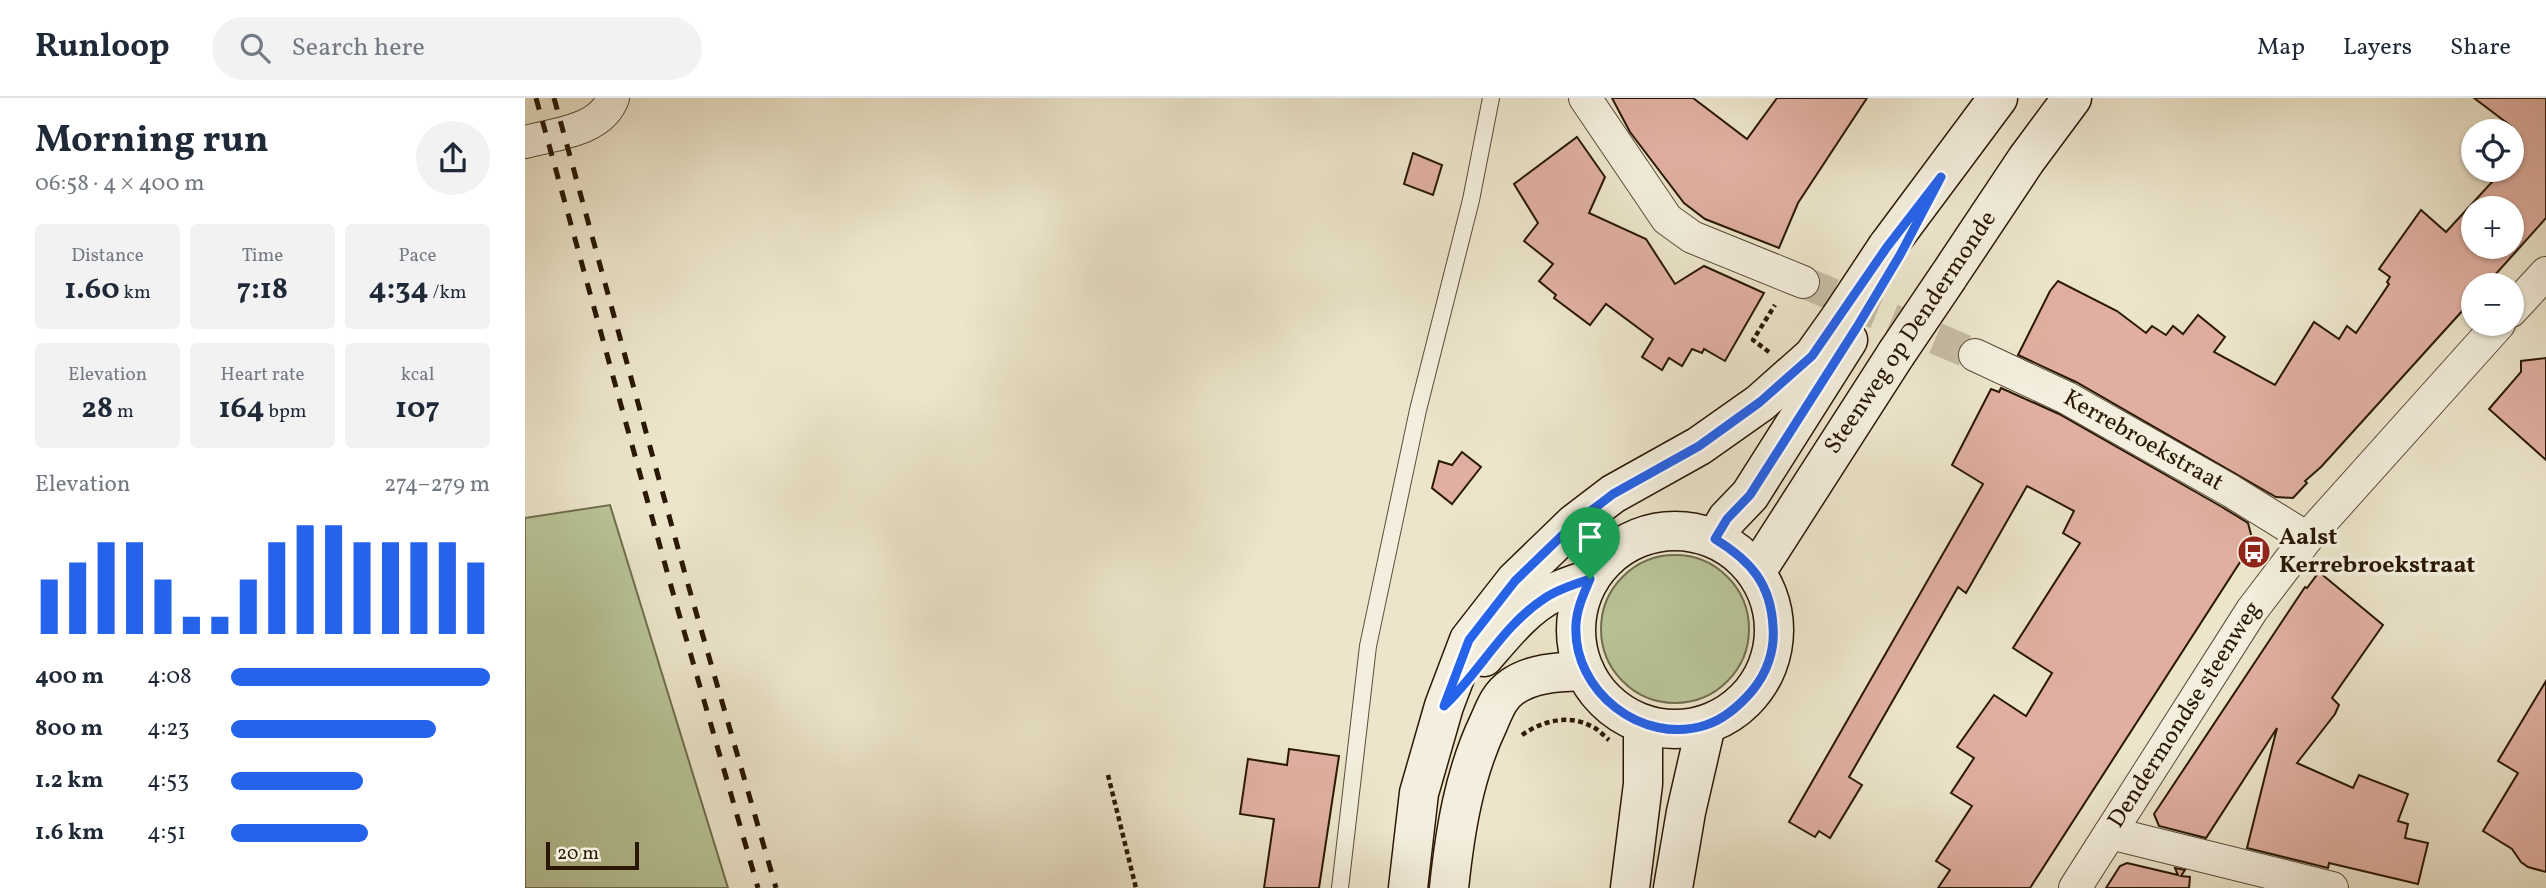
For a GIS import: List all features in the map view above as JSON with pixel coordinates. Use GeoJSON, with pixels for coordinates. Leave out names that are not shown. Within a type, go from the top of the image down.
{"type":"FeatureCollection","features":[{"type":"Feature","properties":{"kind":"main road","name":"Steenweg op Dendermonde"},"geometry":{"type":"LineString","coordinates":[[1715,539],[1727,519],[1750,495],[1893,251],[1941,177],[1998,98]]}},
{"type":"Feature","properties":{"kind":"main road","name":"Steenweg op Dendermonde"},"geometry":{"type":"LineString","coordinates":[[1756,572],[1896,354],[2026,160],[2072,98]]}},
{"type":"Feature","properties":{"kind":"main road","name":"Steenweg op Dendermonde"},"geometry":{"type":"LineString","coordinates":[[1409,887],[1419,793],[1444,706],[1469,640],[1525,571],[1575,523],[1613,494],[1699,446],[1760,402],[1849,322]]}},
{"type":"Feature","properties":{"kind":"main road"},"geometry":{"type":"LineString","coordinates":[[1629,734],[1706,725],[1739,707],[1763,678],[1774,643],[1772,606],[1756,572],[1738,553],[1715,539],[1680,531],[1645,535],[1614,552],[1590,579],[1580,601],[1576,625],[1578,648],[1585,671],[1599,694],[1619,712],[1629,734],[1643,785],[1630,888]]}},
{"type":"Feature","properties":{"kind":"main road"},"geometry":{"type":"LineString","coordinates":[[1444,706],[1467,685],[1483,659],[1509,628],[1554,592],[1590,579]]}},
{"type":"Feature","properties":{"kind":"main road"},"geometry":{"type":"LineString","coordinates":[[1449,888],[1465,784],[1479,743],[1500,698],[1513,686],[1529,678],[1560,671],[1585,671]]}},
{"type":"Feature","properties":{"kind":"main road"},"geometry":{"type":"LineString","coordinates":[[1672,888],[1706,725]]}},
{"type":"Feature","properties":{"kind":"street"},"geometry":{"type":"LineString","coordinates":[[525,142],[582,127],[599,119],[610,108],[613,98]]}},
{"type":"Feature","properties":{"kind":"street"},"geometry":{"type":"LineString","coordinates":[[1585,98],[1667,219],[1692,237],[1798,280]]}},
{"type":"Feature","properties":{"kind":"street","name":"Dendermondse steenweg"},"geometry":{"type":"LineString","coordinates":[[2524,297],[2546,273]]}},
{"type":"Feature","properties":{"kind":"street","name":"Dendermondse steenweg"},"geometry":{"type":"LineString","coordinates":[[2075,888],[2252,610],[2307,538],[2489,336]]}},
{"type":"Feature","properties":{"kind":"street","name":"Kerrebroekstraat"},"geometry":{"type":"LineString","coordinates":[[1975,355],[2067,398],[2231,491],[2307,538]]}},
{"type":"Feature","properties":{"kind":"street"},"geometry":{"type":"LineString","coordinates":[[2110,833],[2332,888]]}},
{"type":"Feature","properties":{"kind":"lane"},"geometry":{"type":"LineString","coordinates":[[1340,888],[1368,646],[1418,410],[1468,213],[1491,98]]}},
{"type":"Feature","properties":{"kind":"path"},"geometry":{"type":"LineString","coordinates":[[1767,350],[1753,340],[1798,280]]}},
{"type":"Feature","properties":{"kind":"path"},"geometry":{"type":"LineString","coordinates":[[1518,737],[1537,724],[1569,720],[1629,734]]}},
{"type":"Feature","properties":{"kind":"path"},"geometry":{"type":"LineString","coordinates":[[1108,775],[1136,888]]}},
{"type":"Feature","properties":{"kind":"green space"},"geometry":{"type":"Polygon","coordinates":[[[610,505],[728,888],[525,888],[525,518],[610,505]]]}},
{"type":"Feature","properties":{"kind":"green space"},"geometry":{"type":"Polygon","coordinates":[[[1675,555],[1703,561],[1727,577],[1743,601],[1749,629],[1743,657],[1727,681],[1703,697],[1675,703],[1647,697],[1623,681],[1607,657],[1601,629],[1607,601],[1623,577],[1647,561],[1675,555]]]}},
{"type":"Feature","properties":{"kind":"building"},"geometry":{"type":"Polygon","coordinates":[[[1612,98],[1693,98],[1747,139],[1777,98],[1867,98],[1798,203],[1779,248],[1705,219],[1684,203],[1630,132],[1612,98]]]}},
{"type":"Feature","properties":{"kind":"building"},"geometry":{"type":"Polygon","coordinates":[[[2474,98],[2546,98],[2546,218],[2524,243],[2524,196],[2479,196],[2492,182],[2524,182],[2524,119],[2502,119],[2474,98]]]}},
{"type":"Feature","properties":{"kind":"building"},"geometry":{"type":"Polygon","coordinates":[[[1577,137],[1605,177],[1589,213],[1646,239],[1675,284],[1704,266],[1764,293],[1725,361],[1704,349],[1702,353],[1692,349],[1682,366],[1669,358],[1662,370],[1642,357],[1653,339],[1606,304],[1590,325],[1554,298],[1556,295],[1539,281],[1553,264],[1524,241],[1538,223],[1514,184],[1577,137]]]}},
{"type":"Feature","properties":{"kind":"building"},"geometry":{"type":"Polygon","coordinates":[[[1413,153],[1442,165],[1433,195],[1404,184],[1413,153]]]}},
{"type":"Feature","properties":{"kind":"building"},"geometry":{"type":"Polygon","coordinates":[[[2421,210],[2446,232],[2461,216],[2461,259],[2509,259],[2497,273],[2461,273],[2461,312],[2321,467],[2305,481],[2307,483],[2293,498],[2276,497],[2076,382],[2018,355],[2050,291],[2058,281],[2117,311],[2146,333],[2152,326],[2166,335],[2173,326],[2183,334],[2198,315],[2225,337],[2214,352],[2275,385],[2314,322],[2339,339],[2347,326],[2356,333],[2389,284],[2387,282],[2390,277],[2379,269],[2421,210]]]}},
{"type":"Feature","properties":{"kind":"building"},"geometry":{"type":"Polygon","coordinates":[[[2546,358],[2546,460],[2489,409],[2521,372],[2521,361],[2546,358]]]}},
{"type":"Feature","properties":{"kind":"building"},"geometry":{"type":"Polygon","coordinates":[[[2001,388],[2059,414],[2222,507],[2248,523],[2253,542],[2030,888],[1938,888],[1950,870],[1936,861],[1972,806],[1951,793],[1974,758],[1957,747],[1994,695],[2026,716],[2052,673],[2013,648],[2080,543],[2063,533],[2074,511],[2027,486],[1966,593],[1958,587],[1849,777],[1862,785],[1830,838],[1819,831],[1815,837],[1789,822],[1983,484],[1952,465],[1991,389],[1999,392],[2001,388]]]}},
{"type":"Feature","properties":{"kind":"building"},"geometry":{"type":"Polygon","coordinates":[[[1462,452],[1481,467],[1452,504],[1432,488],[1439,461],[1452,465],[1462,452]]]}},
{"type":"Feature","properties":{"kind":"building"},"geometry":{"type":"Polygon","coordinates":[[[2319,572],[2383,625],[2332,698],[2339,705],[2335,714],[2297,763],[2353,788],[2359,775],[2408,794],[2398,821],[2408,824],[2405,838],[2428,843],[2418,884],[2329,863],[2328,868],[2247,848],[2277,728],[2206,838],[2159,826],[2154,814],[2305,587],[2307,588],[2319,572]]]}},
{"type":"Feature","properties":{"kind":"building"},"geometry":{"type":"Polygon","coordinates":[[[2546,681],[2546,872],[2528,867],[2512,849],[2483,831],[2518,773],[2498,761],[2546,681]]]}},
{"type":"Feature","properties":{"kind":"building"},"geometry":{"type":"Polygon","coordinates":[[[1289,749],[1339,756],[1319,888],[1264,888],[1274,819],[1240,814],[1248,759],[1287,765],[1289,749]]]}},
{"type":"Feature","properties":{"kind":"building"},"geometry":{"type":"Polygon","coordinates":[[[2127,863],[2178,875],[2175,868],[2185,870],[2181,876],[2190,877],[2189,888],[2106,888],[2120,866],[2127,863]]]}},
{"type":"Feature","properties":{"kind":"tunnel"},"geometry":{"type":"LineString","coordinates":[[1803,282],[1975,355]]}},
{"type":"Feature","properties":{"kind":"railway"},"geometry":{"type":"LineString","coordinates":[[536,98],[758,888]]}},
{"type":"Feature","properties":{"kind":"railway"},"geometry":{"type":"LineString","coordinates":[[554,98],[687,581],[776,888]]}},
{"type":"Feature","properties":{"kind":"place","name":"Aalst Kerrebroekstraat"},"geometry":{"type":"Point","coordinates":[2254,552]}},
{"type":"Feature","properties":{"kind":"route"},"geometry":{"type":"LineString","coordinates":[[1941,177],[1900,255],[1857,327],[1750,495],[1727,519],[1715,539],[1738,553],[1756,572],[1772,606],[1774,643],[1763,678],[1739,707],[1706,725],[1675,730],[1643,724],[1619,712],[1599,694],[1585,671],[1578,648],[1576,625],[1580,601],[1590,579],[1554,592],[1509,628],[1483,659],[1467,685],[1444,706],[1469,640],[1515,581],[1575,523],[1613,494],[1699,446],[1760,402],[1812,356],[1887,247],[1941,177]]}}]}
